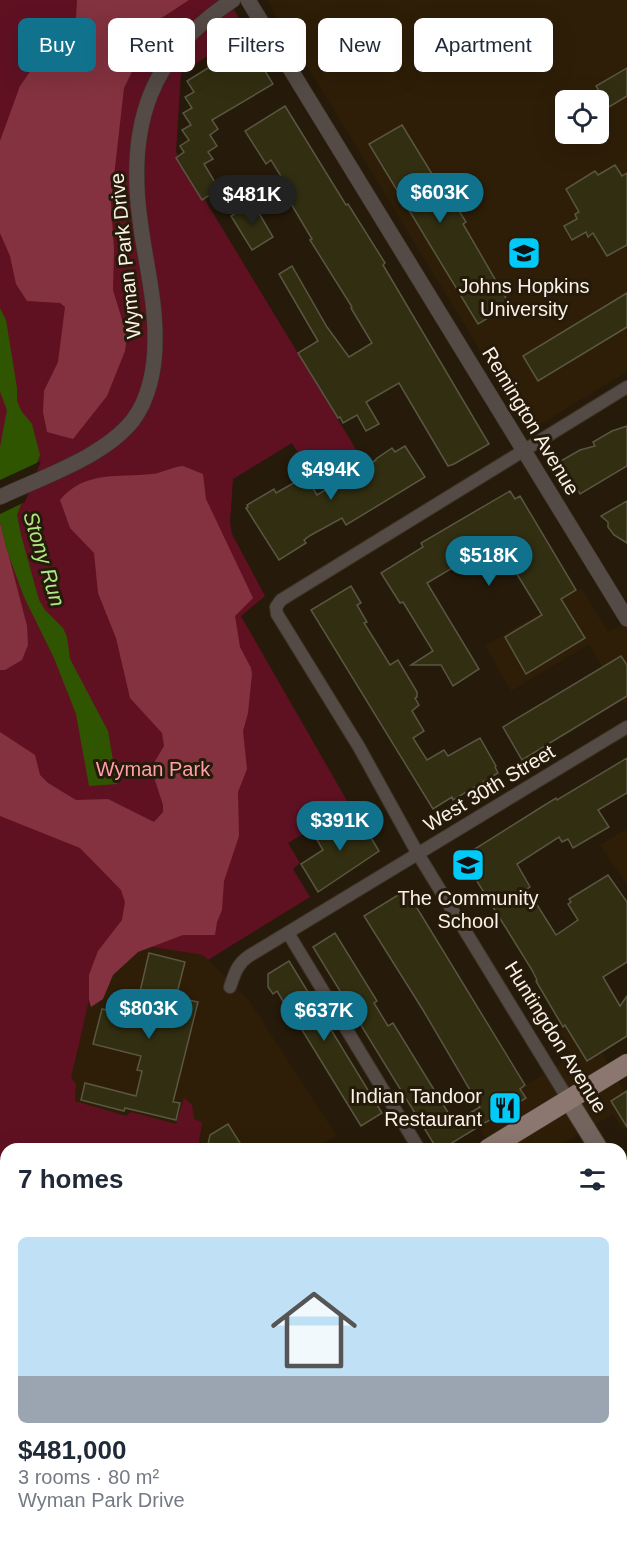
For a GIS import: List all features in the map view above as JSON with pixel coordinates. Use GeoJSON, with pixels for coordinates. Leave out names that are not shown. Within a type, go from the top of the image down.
{"type":"FeatureCollection","features":[{"type":"Feature","properties":{"kind":"main road"},"geometry":{"type":"LineString","coordinates":[[498,1143],[627,1064]]}},
{"type":"Feature","properties":{"kind":"main road","name":"Huntingdon Avenue"},"geometry":{"type":"LineString","coordinates":[[568,1100],[594,1143]]}},
{"type":"Feature","properties":{"kind":"street","name":"Wyman Park Drive"},"geometry":{"type":"LineString","coordinates":[[0,497],[81,459],[111,441],[133,420],[144,398],[153,368],[155,313],[140,220],[136,173],[137,150],[146,109],[161,71],[176,49],[202,22],[233,0]]}},
{"type":"Feature","properties":{"kind":"street","name":"Remington Avenue"},"geometry":{"type":"LineString","coordinates":[[248,0],[627,619]]}},
{"type":"Feature","properties":{"kind":"street"},"geometry":{"type":"LineString","coordinates":[[524,450],[627,387]]}},
{"type":"Feature","properties":{"kind":"street","name":"Huntingdon Avenue"},"geometry":{"type":"LineString","coordinates":[[524,450],[281,600],[276,606],[277,614],[358,747],[418,854],[568,1100]]}},
{"type":"Feature","properties":{"kind":"street","name":"West 30th Street"},"geometry":{"type":"LineString","coordinates":[[230,987],[240,962],[627,727]]}},
{"type":"Feature","properties":{"kind":"street"},"geometry":{"type":"LineString","coordinates":[[288,933],[415,1143]]}},
{"type":"Feature","properties":{"kind":"shaded area","name":"Johns Hopkins University"},"geometry":{"type":"Polygon","coordinates":[[[267,0],[627,0],[627,372],[529,431],[306,64],[306,18],[278,18],[267,0]]]}},
{"type":"Feature","properties":{"kind":"shaded area"},"geometry":{"type":"Polygon","coordinates":[[[0,308],[6,320],[17,401],[22,412],[32,424],[40,455],[17,515],[21,535],[39,600],[45,610],[63,628],[67,637],[70,659],[108,731],[117,784],[89,786],[76,714],[54,658],[24,597],[6,548],[0,522],[0,447],[7,410],[0,392],[0,308]]]}},
{"type":"Feature","properties":{"kind":"shaded area"},"geometry":{"type":"Polygon","coordinates":[[[581,588],[608,632],[627,621],[627,703],[624,704],[589,644],[511,691],[485,646],[581,588]]]}},
{"type":"Feature","properties":{"kind":"shaded area"},"geometry":{"type":"Polygon","coordinates":[[[627,828],[627,885],[600,845],[627,828]]]}},
{"type":"Feature","properties":{"kind":"shaded area"},"geometry":{"type":"Polygon","coordinates":[[[114,941],[203,955],[250,1002],[336,1135],[325,1143],[43,1143],[100,957],[114,941]]]}},
{"type":"Feature","properties":{"kind":"shaded area"},"geometry":{"type":"Polygon","coordinates":[[[581,1017],[624,1091],[627,1090],[627,1127],[623,1130],[613,1114],[563,1143],[488,1143],[473,1117],[572,1057],[557,1032],[581,1017]]]}},
{"type":"Feature","properties":{"kind":"green space","name":"Wyman Park"},"geometry":{"type":"Polygon","coordinates":[[[0,0],[228,0],[239,18],[207,18],[207,56],[195,64],[195,18],[108,18],[108,72],[183,72],[176,152],[357,451],[313,478],[292,443],[233,479],[230,522],[232,534],[265,596],[241,616],[350,806],[288,843],[300,863],[293,869],[310,897],[208,960],[203,955],[114,941],[89,992],[71,1078],[76,1084],[75,1101],[126,1116],[131,1112],[176,1124],[184,1098],[192,1105],[194,1119],[202,1122],[199,1143],[0,1143],[0,0]]]}},
{"type":"Feature","properties":{"kind":"green space"},"geometry":{"type":"Polygon","coordinates":[[[77,0],[189,0],[162,18],[108,18],[108,72],[132,72],[124,88],[111,203],[114,250],[113,290],[127,336],[125,351],[107,396],[73,439],[47,432],[43,412],[44,391],[58,362],[65,307],[60,303],[27,301],[16,284],[10,256],[0,233],[0,141],[20,86],[30,72],[96,72],[96,18],[76,18],[77,0]]]}},
{"type":"Feature","properties":{"kind":"green space"},"geometry":{"type":"Polygon","coordinates":[[[183,466],[203,474],[206,499],[253,598],[235,616],[240,647],[252,674],[248,713],[243,731],[247,769],[238,792],[239,836],[224,881],[222,910],[215,935],[183,935],[138,952],[113,975],[103,999],[91,1007],[89,975],[98,951],[122,920],[125,902],[121,890],[80,848],[0,816],[0,732],[35,755],[40,775],[48,783],[76,800],[108,799],[154,822],[163,812],[163,805],[151,768],[164,746],[162,733],[130,698],[116,638],[98,593],[94,553],[70,528],[60,500],[70,490],[91,480],[103,477],[152,474],[183,466]]]}},
{"type":"Feature","properties":{"kind":"green space"},"geometry":{"type":"Polygon","coordinates":[[[0,522],[27,626],[28,645],[22,660],[5,670],[0,670],[0,522]]]}},
{"type":"Feature","properties":{"kind":"pier"},"geometry":{"type":"Polygon","coordinates":[[[41,461],[25,502],[0,514],[0,480],[41,461]]]}},
{"type":"Feature","properties":{"kind":"building"},"geometry":{"type":"Polygon","coordinates":[[[627,68],[627,96],[609,107],[609,90],[598,90],[596,86],[627,68]]]}},
{"type":"Feature","properties":{"kind":"building"},"geometry":{"type":"Polygon","coordinates":[[[207,69],[207,72],[266,72],[273,84],[212,120],[218,129],[210,135],[217,146],[208,152],[213,159],[204,164],[219,189],[202,200],[176,158],[184,152],[180,146],[189,140],[182,130],[191,125],[183,113],[192,108],[185,97],[194,92],[187,81],[207,69]]]}},
{"type":"Feature","properties":{"kind":"building"},"geometry":{"type":"Polygon","coordinates":[[[285,106],[385,263],[383,265],[489,444],[454,464],[448,466],[399,383],[366,402],[379,424],[366,431],[357,415],[343,423],[340,417],[338,418],[298,353],[318,341],[279,274],[292,266],[327,327],[349,357],[372,343],[310,240],[312,239],[287,197],[292,194],[271,160],[266,164],[245,131],[285,106]]]}},
{"type":"Feature","properties":{"kind":"building"},"geometry":{"type":"Polygon","coordinates":[[[402,125],[443,192],[446,190],[466,222],[463,224],[510,305],[478,324],[369,144],[402,125]]]}},
{"type":"Feature","properties":{"kind":"building"},"geometry":{"type":"Polygon","coordinates":[[[615,165],[622,176],[627,173],[627,245],[607,256],[593,233],[588,237],[586,232],[572,240],[564,226],[577,219],[575,214],[579,212],[566,189],[595,171],[598,175],[615,165]]]}},
{"type":"Feature","properties":{"kind":"building"},"geometry":{"type":"Polygon","coordinates":[[[253,203],[273,237],[252,250],[231,216],[253,203]]]}},
{"type":"Feature","properties":{"kind":"building"},"geometry":{"type":"Polygon","coordinates":[[[627,293],[627,327],[538,381],[523,356],[627,293]]]}},
{"type":"Feature","properties":{"kind":"building"},"geometry":{"type":"Polygon","coordinates":[[[627,426],[627,466],[580,494],[559,462],[580,450],[595,446],[593,442],[612,431],[627,426]]]}},
{"type":"Feature","properties":{"kind":"building"},"geometry":{"type":"Polygon","coordinates":[[[405,446],[425,477],[346,525],[342,518],[311,535],[304,540],[306,543],[279,560],[246,508],[247,505],[274,489],[276,493],[306,476],[317,495],[392,448],[395,452],[405,446]]]}},
{"type":"Feature","properties":{"kind":"building"},"geometry":{"type":"Polygon","coordinates":[[[510,491],[515,499],[520,496],[576,590],[561,599],[585,638],[526,674],[505,637],[542,615],[504,553],[504,537],[427,583],[479,669],[453,686],[441,665],[411,665],[433,651],[403,602],[400,603],[381,573],[423,547],[421,543],[510,491]]]}},
{"type":"Feature","properties":{"kind":"building"},"geometry":{"type":"Polygon","coordinates":[[[627,501],[627,543],[614,535],[608,527],[608,522],[601,516],[627,501]]]}},
{"type":"Feature","properties":{"kind":"building"},"geometry":{"type":"Polygon","coordinates":[[[351,586],[361,603],[357,605],[367,622],[364,623],[390,665],[398,660],[417,692],[415,698],[419,705],[412,711],[424,731],[413,738],[427,760],[444,750],[448,756],[480,738],[498,773],[453,800],[452,797],[433,809],[311,610],[351,586]]]}},
{"type":"Feature","properties":{"kind":"building"},"geometry":{"type":"Polygon","coordinates":[[[621,656],[627,665],[627,696],[522,760],[503,727],[621,656]]]}},
{"type":"Feature","properties":{"kind":"building"},"geometry":{"type":"Polygon","coordinates":[[[627,758],[627,793],[598,810],[609,827],[573,848],[568,839],[562,842],[559,837],[517,864],[530,887],[527,889],[556,935],[578,920],[568,904],[571,902],[569,899],[608,875],[627,902],[627,962],[603,977],[620,1006],[627,996],[627,1036],[587,1061],[565,1025],[563,1027],[532,970],[462,857],[556,798],[557,800],[627,758]]]}},
{"type":"Feature","properties":{"kind":"building"},"geometry":{"type":"Polygon","coordinates":[[[356,813],[379,851],[318,892],[301,864],[323,850],[316,838],[356,813]]]}},
{"type":"Feature","properties":{"kind":"building"},"geometry":{"type":"Polygon","coordinates":[[[406,890],[525,1085],[520,1089],[526,1098],[452,1143],[433,1143],[313,947],[335,933],[377,1001],[374,1003],[388,1026],[393,1023],[452,1119],[455,1118],[457,1121],[480,1107],[364,916],[406,890]]]}},
{"type":"Feature","properties":{"kind":"building"},"geometry":{"type":"Polygon","coordinates":[[[149,953],[185,962],[176,997],[198,1002],[173,1102],[180,1103],[176,1120],[125,1108],[124,1111],[81,1100],[85,1083],[136,1096],[142,1071],[137,1070],[141,1056],[93,1044],[102,1009],[116,1012],[121,991],[139,996],[149,953]]]}},
{"type":"Feature","properties":{"kind":"building"},"geometry":{"type":"Polygon","coordinates":[[[289,961],[382,1113],[361,1126],[277,991],[273,994],[268,987],[268,974],[289,961]]]}},
{"type":"Feature","properties":{"kind":"building"},"geometry":{"type":"Polygon","coordinates":[[[627,1091],[627,1127],[611,1101],[627,1091]]]}},
{"type":"Feature","properties":{"kind":"building"},"geometry":{"type":"Polygon","coordinates":[[[228,1124],[240,1143],[208,1143],[210,1135],[228,1124]]]}},
{"type":"Feature","properties":{"kind":"place","name":"Johns Hopkins University"},"geometry":{"type":"Point","coordinates":[524,253]}},
{"type":"Feature","properties":{"kind":"place","name":"The Community School"},"geometry":{"type":"Point","coordinates":[468,865]}},
{"type":"Feature","properties":{"kind":"place","name":"Indian Tandoor Restaurant"},"geometry":{"type":"Point","coordinates":[505,1108]}},
{"type":"Feature","properties":{"kind":"water label","name":"Stony Run"},"geometry":{"type":"Point","coordinates":[44,559]}}]}
